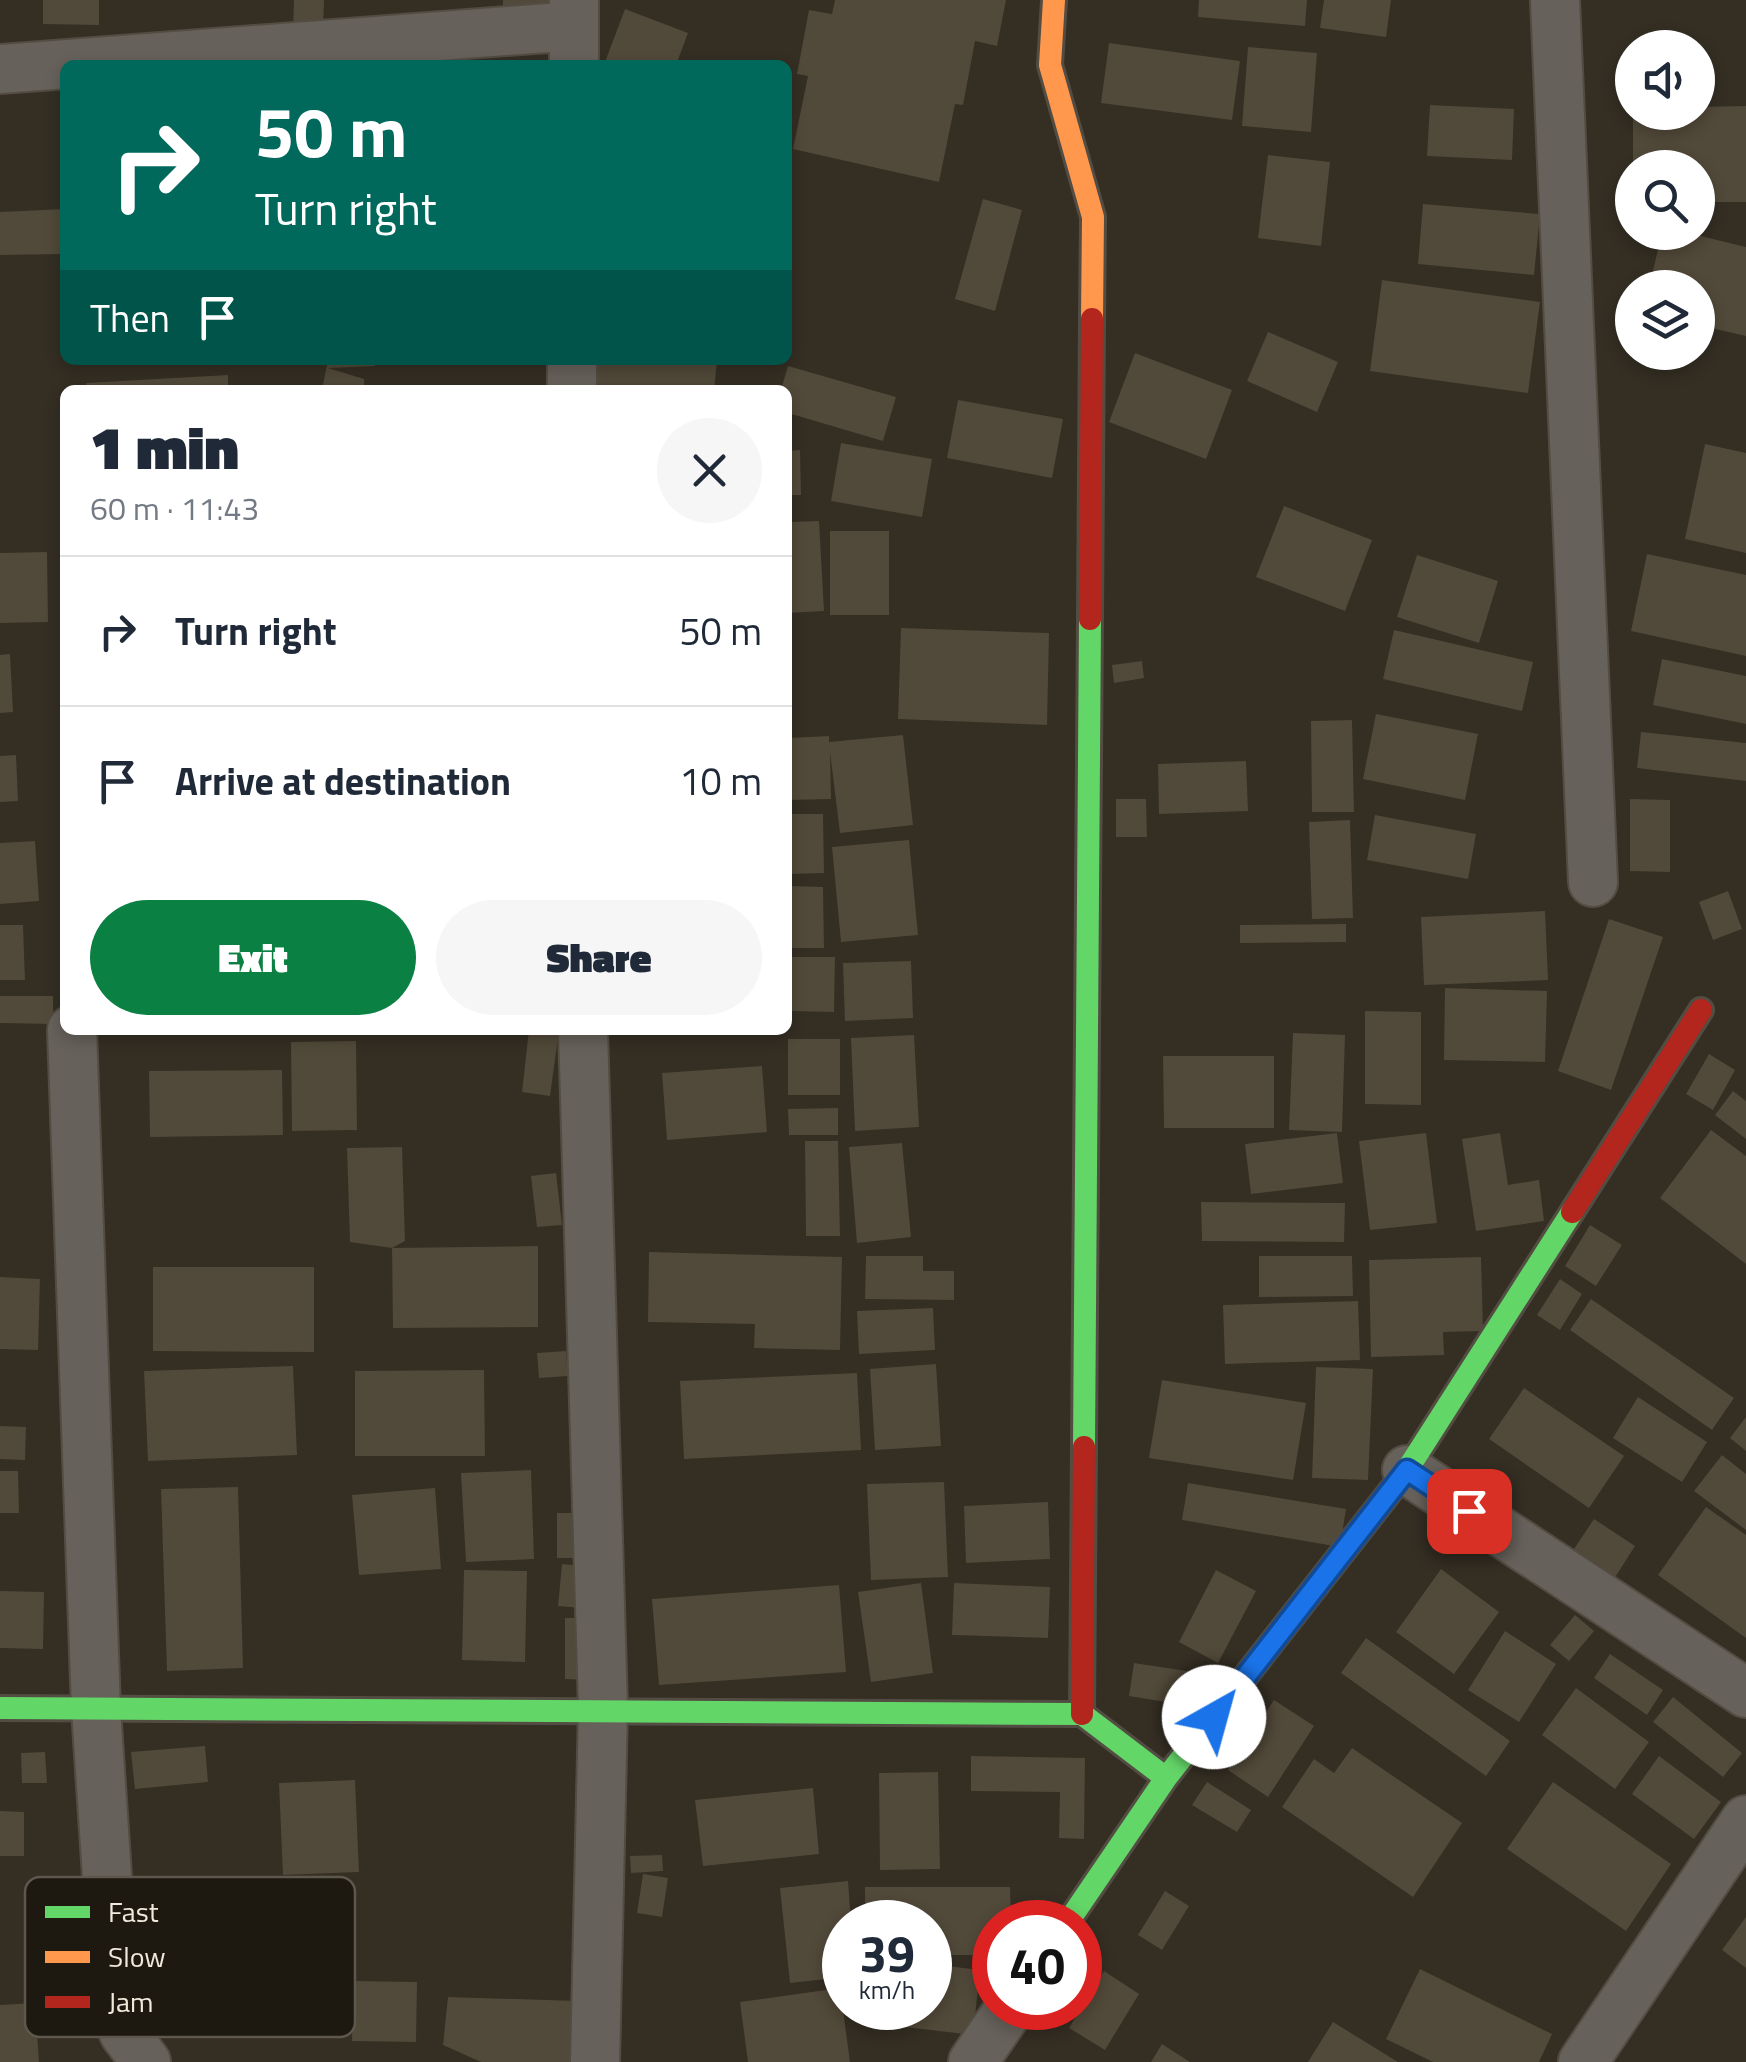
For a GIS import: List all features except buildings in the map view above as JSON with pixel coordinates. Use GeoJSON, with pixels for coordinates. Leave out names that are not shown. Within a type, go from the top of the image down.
{"type":"FeatureCollection","features":[{"type":"Feature","properties":{"kind":"street"},"geometry":{"type":"LineString","coordinates":[[1054,0],[1050,65],[1094,217],[1082,1714]]}},
{"type":"Feature","properties":{"kind":"street"},"geometry":{"type":"LineString","coordinates":[[1555,0],[1593,882]]}},
{"type":"Feature","properties":{"kind":"street"},"geometry":{"type":"LineString","coordinates":[[132,60],[574,30]]}},
{"type":"Feature","properties":{"kind":"street"},"geometry":{"type":"LineString","coordinates":[[0,69],[60,65]]}},
{"type":"Feature","properties":{"kind":"street"},"geometry":{"type":"LineString","coordinates":[[1083,1900],[1166,1778],[1407,1470],[1701,1010]]}},
{"type":"Feature","properties":{"kind":"street"},"geometry":{"type":"LineString","coordinates":[[72,1035],[96,1709],[107,1877]]}},
{"type":"Feature","properties":{"kind":"street"},"geometry":{"type":"LineString","coordinates":[[583,1035],[603,1708],[595,2062]]}},
{"type":"Feature","properties":{"kind":"street"},"geometry":{"type":"LineString","coordinates":[[1407,1470],[1746,1693]]}},
{"type":"Feature","properties":{"kind":"street"},"geometry":{"type":"LineString","coordinates":[[0,1708],[603,1708],[1082,1714],[1166,1778]]}},
{"type":"Feature","properties":{"kind":"street"},"geometry":{"type":"LineString","coordinates":[[1583,2062],[1746,1820]]}},
{"type":"Feature","properties":{"kind":"street"},"geometry":{"type":"LineString","coordinates":[[973,2062],[995,2030]]}},
{"type":"Feature","properties":{"kind":"street"},"geometry":{"type":"LineString","coordinates":[[127,2037],[146,2062]]}},
{"type":"Feature","properties":{"kind":"traffic: fast"},"geometry":{"type":"LineString","coordinates":[[1084,1447],[1090,619]]}},
{"type":"Feature","properties":{"kind":"traffic: fast"},"geometry":{"type":"LineString","coordinates":[[1083,1900],[1166,1778],[1407,1470],[1572,1212]]}},
{"type":"Feature","properties":{"kind":"traffic: fast"},"geometry":{"type":"LineString","coordinates":[[0,1708],[1082,1714],[1166,1778]]}},
{"type":"Feature","properties":{"kind":"traffic: slow"},"geometry":{"type":"LineString","coordinates":[[1054,0],[1050,65],[1093,217],[1092,319]]}},
{"type":"Feature","properties":{"kind":"traffic: jam"},"geometry":{"type":"LineString","coordinates":[[1090,619],[1092,319]]}},
{"type":"Feature","properties":{"kind":"traffic: jam"},"geometry":{"type":"LineString","coordinates":[[1572,1212],[1701,1010]]}},
{"type":"Feature","properties":{"kind":"traffic: jam"},"geometry":{"type":"LineString","coordinates":[[1082,1714],[1084,1447]]}},
{"type":"Feature","properties":{"kind":"route"},"geometry":{"type":"LineString","coordinates":[[1214,1717],[1407,1470],[1469,1511]]}}]}
